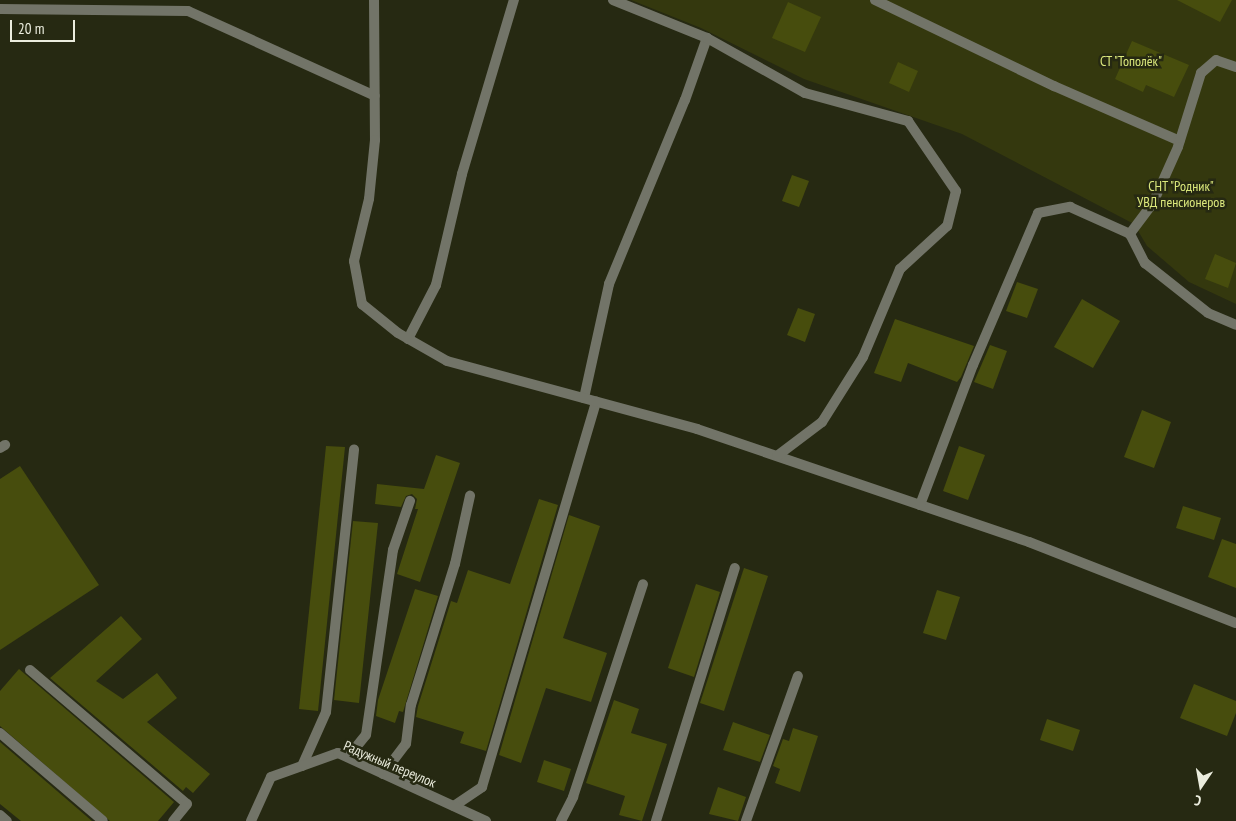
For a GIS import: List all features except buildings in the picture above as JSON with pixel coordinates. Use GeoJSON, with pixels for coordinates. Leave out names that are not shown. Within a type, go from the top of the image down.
{"type":"FeatureCollection","features":[{"type":"Feature","properties":{"kind":"street"},"geometry":{"type":"LineString","coordinates":[[374,0],[376,96],[369,199],[354,261],[362,304],[408,339],[447,361],[697,429],[1029,542],[1236,623]]}},
{"type":"Feature","properties":{"kind":"street"},"geometry":{"type":"LineString","coordinates":[[408,339],[436,285],[462,174],[514,0]]}},
{"type":"Feature","properties":{"kind":"street"},"geometry":{"type":"LineString","coordinates":[[613,0],[707,38],[805,93],[908,121],[956,192],[947,226],[900,270],[863,358],[822,422],[777,456]]}},
{"type":"Feature","properties":{"kind":"street"},"geometry":{"type":"LineString","coordinates":[[875,0],[1054,86],[1180,141]]}},
{"type":"Feature","properties":{"kind":"street"},"geometry":{"type":"LineString","coordinates":[[0,9],[188,11],[376,96]]}},
{"type":"Feature","properties":{"kind":"street"},"geometry":{"type":"LineString","coordinates":[[584,398],[609,284],[685,100],[707,38]]}},
{"type":"Feature","properties":{"kind":"street"},"geometry":{"type":"LineString","coordinates":[[1130,234],[1154,203],[1180,141],[1201,72],[1216,60],[1236,67]]}},
{"type":"Feature","properties":{"kind":"street"},"geometry":{"type":"LineString","coordinates":[[920,505],[973,366],[1038,213],[1070,207],[1130,234],[1144,263],[1208,313],[1236,325]]}},
{"type":"Feature","properties":{"kind":"street"},"geometry":{"type":"LineString","coordinates":[[454,806],[482,787],[596,401]]}},
{"type":"Feature","properties":{"kind":"street"},"geometry":{"type":"LineString","coordinates":[[302,766],[326,712],[354,449]]}},
{"type":"Feature","properties":{"kind":"street"},"geometry":{"type":"LineString","coordinates":[[383,774],[406,744],[411,706],[455,564],[470,496]]}},
{"type":"Feature","properties":{"kind":"street"},"geometry":{"type":"LineString","coordinates":[[348,757],[366,735],[393,550],[410,501]]}},
{"type":"Feature","properties":{"kind":"street"},"geometry":{"type":"LineString","coordinates":[[656,821],[734,568]]}},
{"type":"Feature","properties":{"kind":"street"},"geometry":{"type":"LineString","coordinates":[[561,821],[573,797],[643,584]]}},
{"type":"Feature","properties":{"kind":"street"},"geometry":{"type":"LineString","coordinates":[[30,670],[187,804],[172,821]]}},
{"type":"Feature","properties":{"kind":"street"},"geometry":{"type":"LineString","coordinates":[[746,821],[798,676]]}},
{"type":"Feature","properties":{"kind":"street"},"geometry":{"type":"LineString","coordinates":[[0,733],[104,821]]}},
{"type":"Feature","properties":{"kind":"street","name":"Радужный переулок"},"geometry":{"type":"LineString","coordinates":[[251,821],[271,777],[338,753],[486,821]]}},
{"type":"Feature","properties":{"kind":"street"},"geometry":{"type":"LineString","coordinates":[[0,815],[7,821]]}},
{"type":"Feature","properties":{"kind":"green space","name":"СНТ \"Родник\" УВД пенсионеров"},"geometry":{"type":"Polygon","coordinates":[[[631,0],[1236,0],[1236,304],[1189,282],[1147,246],[1134,224],[962,134],[804,79],[701,28],[631,0]]]}},
{"type":"Feature","properties":{"kind":"park label","name":"СТ \"Тополёк\""},"geometry":{"type":"Point","coordinates":[1131,61]}}]}
